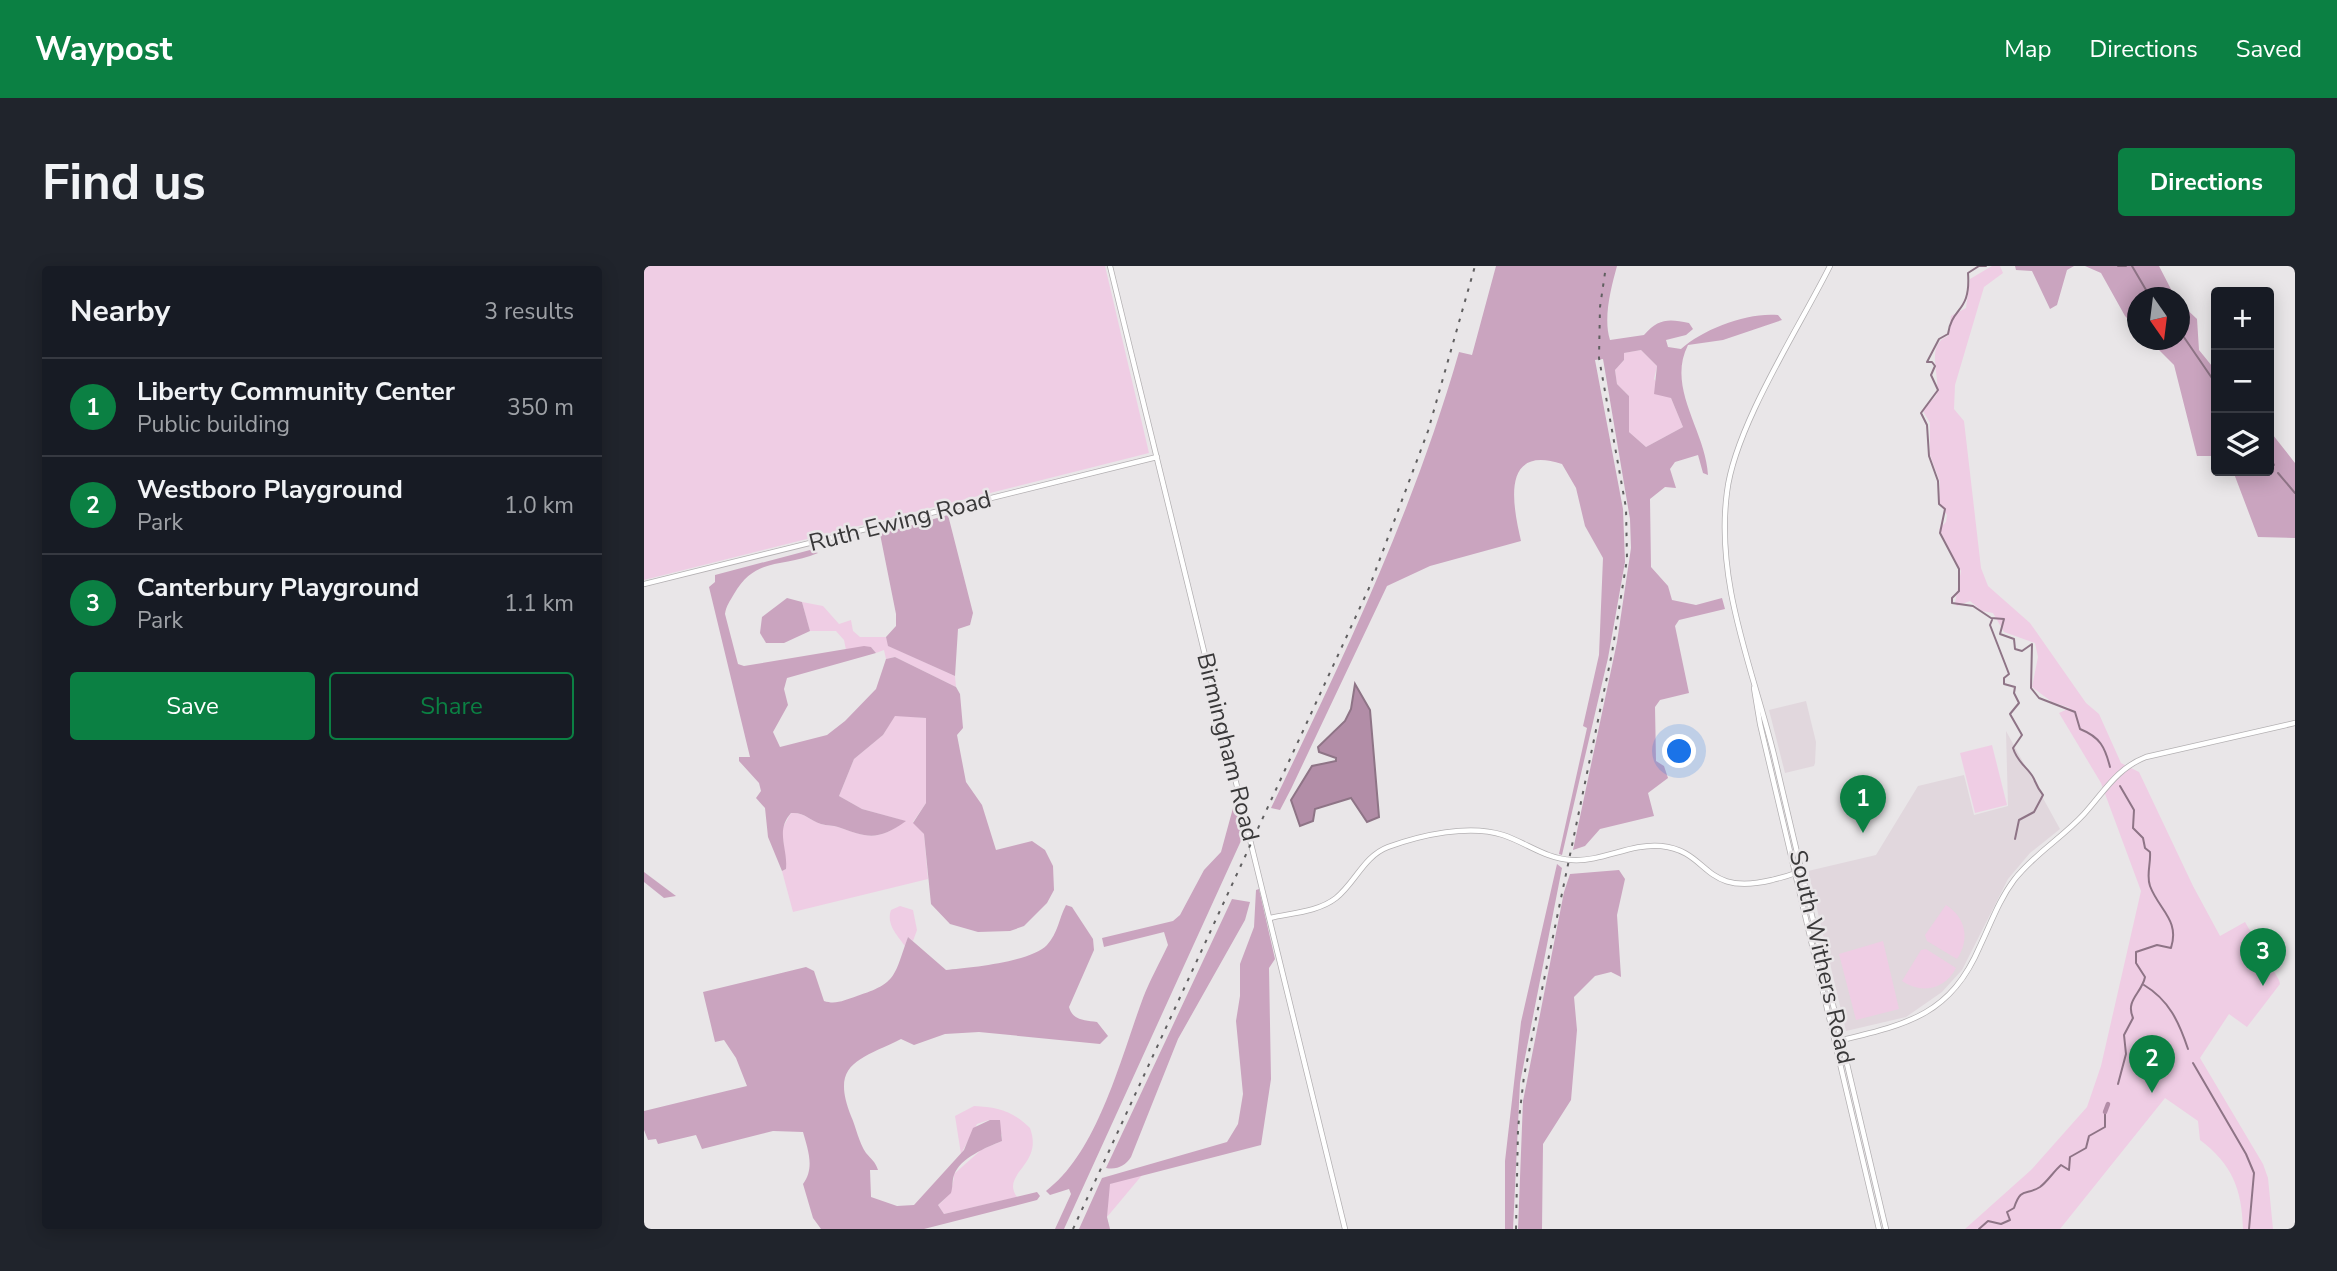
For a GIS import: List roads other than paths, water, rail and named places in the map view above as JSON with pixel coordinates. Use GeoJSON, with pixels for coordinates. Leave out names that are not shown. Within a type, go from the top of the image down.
{"type":"FeatureCollection","features":[{"type":"Feature","properties":{"kind":"street","name":"Birmingham Road"},"geometry":{"type":"LineString","coordinates":[[1110,266],[1345,1229]]}},
{"type":"Feature","properties":{"kind":"street","name":"South Withers Road"},"geometry":{"type":"LineString","coordinates":[[1830,266],[1754,414],[1738,452],[1727,490],[1727,567],[1756,704],[1879,1229]]}},
{"type":"Feature","properties":{"kind":"street","name":"Ruth Ewing Road"},"geometry":{"type":"LineString","coordinates":[[644,584],[1157,457]]}},
{"type":"Feature","properties":{"kind":"street","name":"South Withers Road"},"geometry":{"type":"LineString","coordinates":[[1754,687],[1766,722],[1886,1229]]}},
{"type":"Feature","properties":{"kind":"street"},"geometry":{"type":"LineString","coordinates":[[1836,1046],[1842,1040],[1910,1022],[1929,1012],[1952,993],[1967,974],[1992,917],[2014,881],[2030,862],[2084,814],[2125,767],[2146,757],[2295,723]]}},
{"type":"Feature","properties":{"kind":"street"},"geometry":{"type":"LineString","coordinates":[[1270,918],[1329,903],[1383,849],[1465,831],[1494,833],[1545,855],[1573,860],[1644,847],[1665,847],[1686,854],[1713,876],[1734,884],[1757,883],[1802,872]]}},
{"type":"Feature","properties":{"kind":"street"},"geometry":{"type":"LineString","coordinates":[[1834,1037],[1842,1040]]}},
{"type":"Feature","properties":{"kind":"waterway"},"geometry":{"type":"LineString","coordinates":[[1986,266],[1979,266],[1968,273],[1964,302],[1953,318],[1948,334],[1939,339],[1927,362],[1932,362],[1935,366],[1931,375],[1938,390],[1921,413],[1927,425],[1929,456],[1938,481],[1939,504],[1945,509],[1940,533],[1959,569],[1959,591],[1952,598],[1952,603],[1973,606],[1991,618],[2004,619],[2000,634],[2014,639],[2015,649],[2022,651],[2032,644],[2031,688],[2039,698],[2075,712],[2080,729],[2101,743],[2110,767]]}},
{"type":"Feature","properties":{"kind":"waterway"},"geometry":{"type":"LineString","coordinates":[[2118,266],[2126,266]]}},
{"type":"Feature","properties":{"kind":"waterway"},"geometry":{"type":"LineString","coordinates":[[2132,266],[2144,287]]}},
{"type":"Feature","properties":{"kind":"waterway"},"geometry":{"type":"LineString","coordinates":[[2190,346],[2211,377]]}},
{"type":"Feature","properties":{"kind":"waterway"},"geometry":{"type":"LineString","coordinates":[[2278,473],[2295,493]]}},
{"type":"Feature","properties":{"kind":"waterway"},"geometry":{"type":"LineString","coordinates":[[1992,620],[1990,625],[2009,674],[2004,678],[2004,684],[2015,687],[2014,693],[2019,703],[2010,714],[2022,735],[2013,748],[2043,795],[2034,812],[2019,820],[2015,839]]}},
{"type":"Feature","properties":{"kind":"waterway"},"geometry":{"type":"LineString","coordinates":[[2118,1084],[2126,1054],[2124,1035],[2133,1018],[2132,1001],[2145,977],[2136,963],[2136,952],[2157,945],[2171,948],[2173,938],[2171,922],[2149,882],[2150,852],[2145,848],[2143,838],[2133,828],[2134,810],[2120,786]]}},
{"type":"Feature","properties":{"kind":"waterway"},"geometry":{"type":"LineString","coordinates":[[2144,985],[2172,1012],[2188,1049]]}},
{"type":"Feature","properties":{"kind":"waterway"},"geometry":{"type":"LineString","coordinates":[[2193,1063],[2246,1154],[2254,1173],[2249,1229]]}},
{"type":"Feature","properties":{"kind":"waterway"},"geometry":{"type":"LineString","coordinates":[[2105,1112],[2108,1104]]}},
{"type":"Feature","properties":{"kind":"waterway"},"geometry":{"type":"LineString","coordinates":[[1979,1229],[1988,1221],[2001,1224],[2010,1220],[2007,1212],[2014,1208],[2022,1194],[2040,1187],[2061,1165],[2069,1170],[2070,1157],[2086,1148],[2089,1136],[2105,1127],[2105,1112]]}},
{"type":"Feature","properties":{"kind":"railway"},"geometry":{"type":"LineString","coordinates":[[1073,1229],[1369,588],[1428,431],[1475,266]]}},
{"type":"Feature","properties":{"kind":"railway"},"geometry":{"type":"LineString","coordinates":[[1516,1229],[1518,1128],[1524,1076],[1612,653],[1627,559],[1626,508],[1599,358],[1600,307],[1606,266]]}},
{"type":"Feature","properties":{"kind":"place","name":"Liberty Community Center"},"geometry":{"type":"Point","coordinates":[1863,833]}},
{"type":"Feature","properties":{"kind":"place","name":"Canterbury Playground"},"geometry":{"type":"Point","coordinates":[2263,986]}},
{"type":"Feature","properties":{"kind":"place","name":"Westboro Playground"},"geometry":{"type":"Point","coordinates":[2152,1093]}}]}
